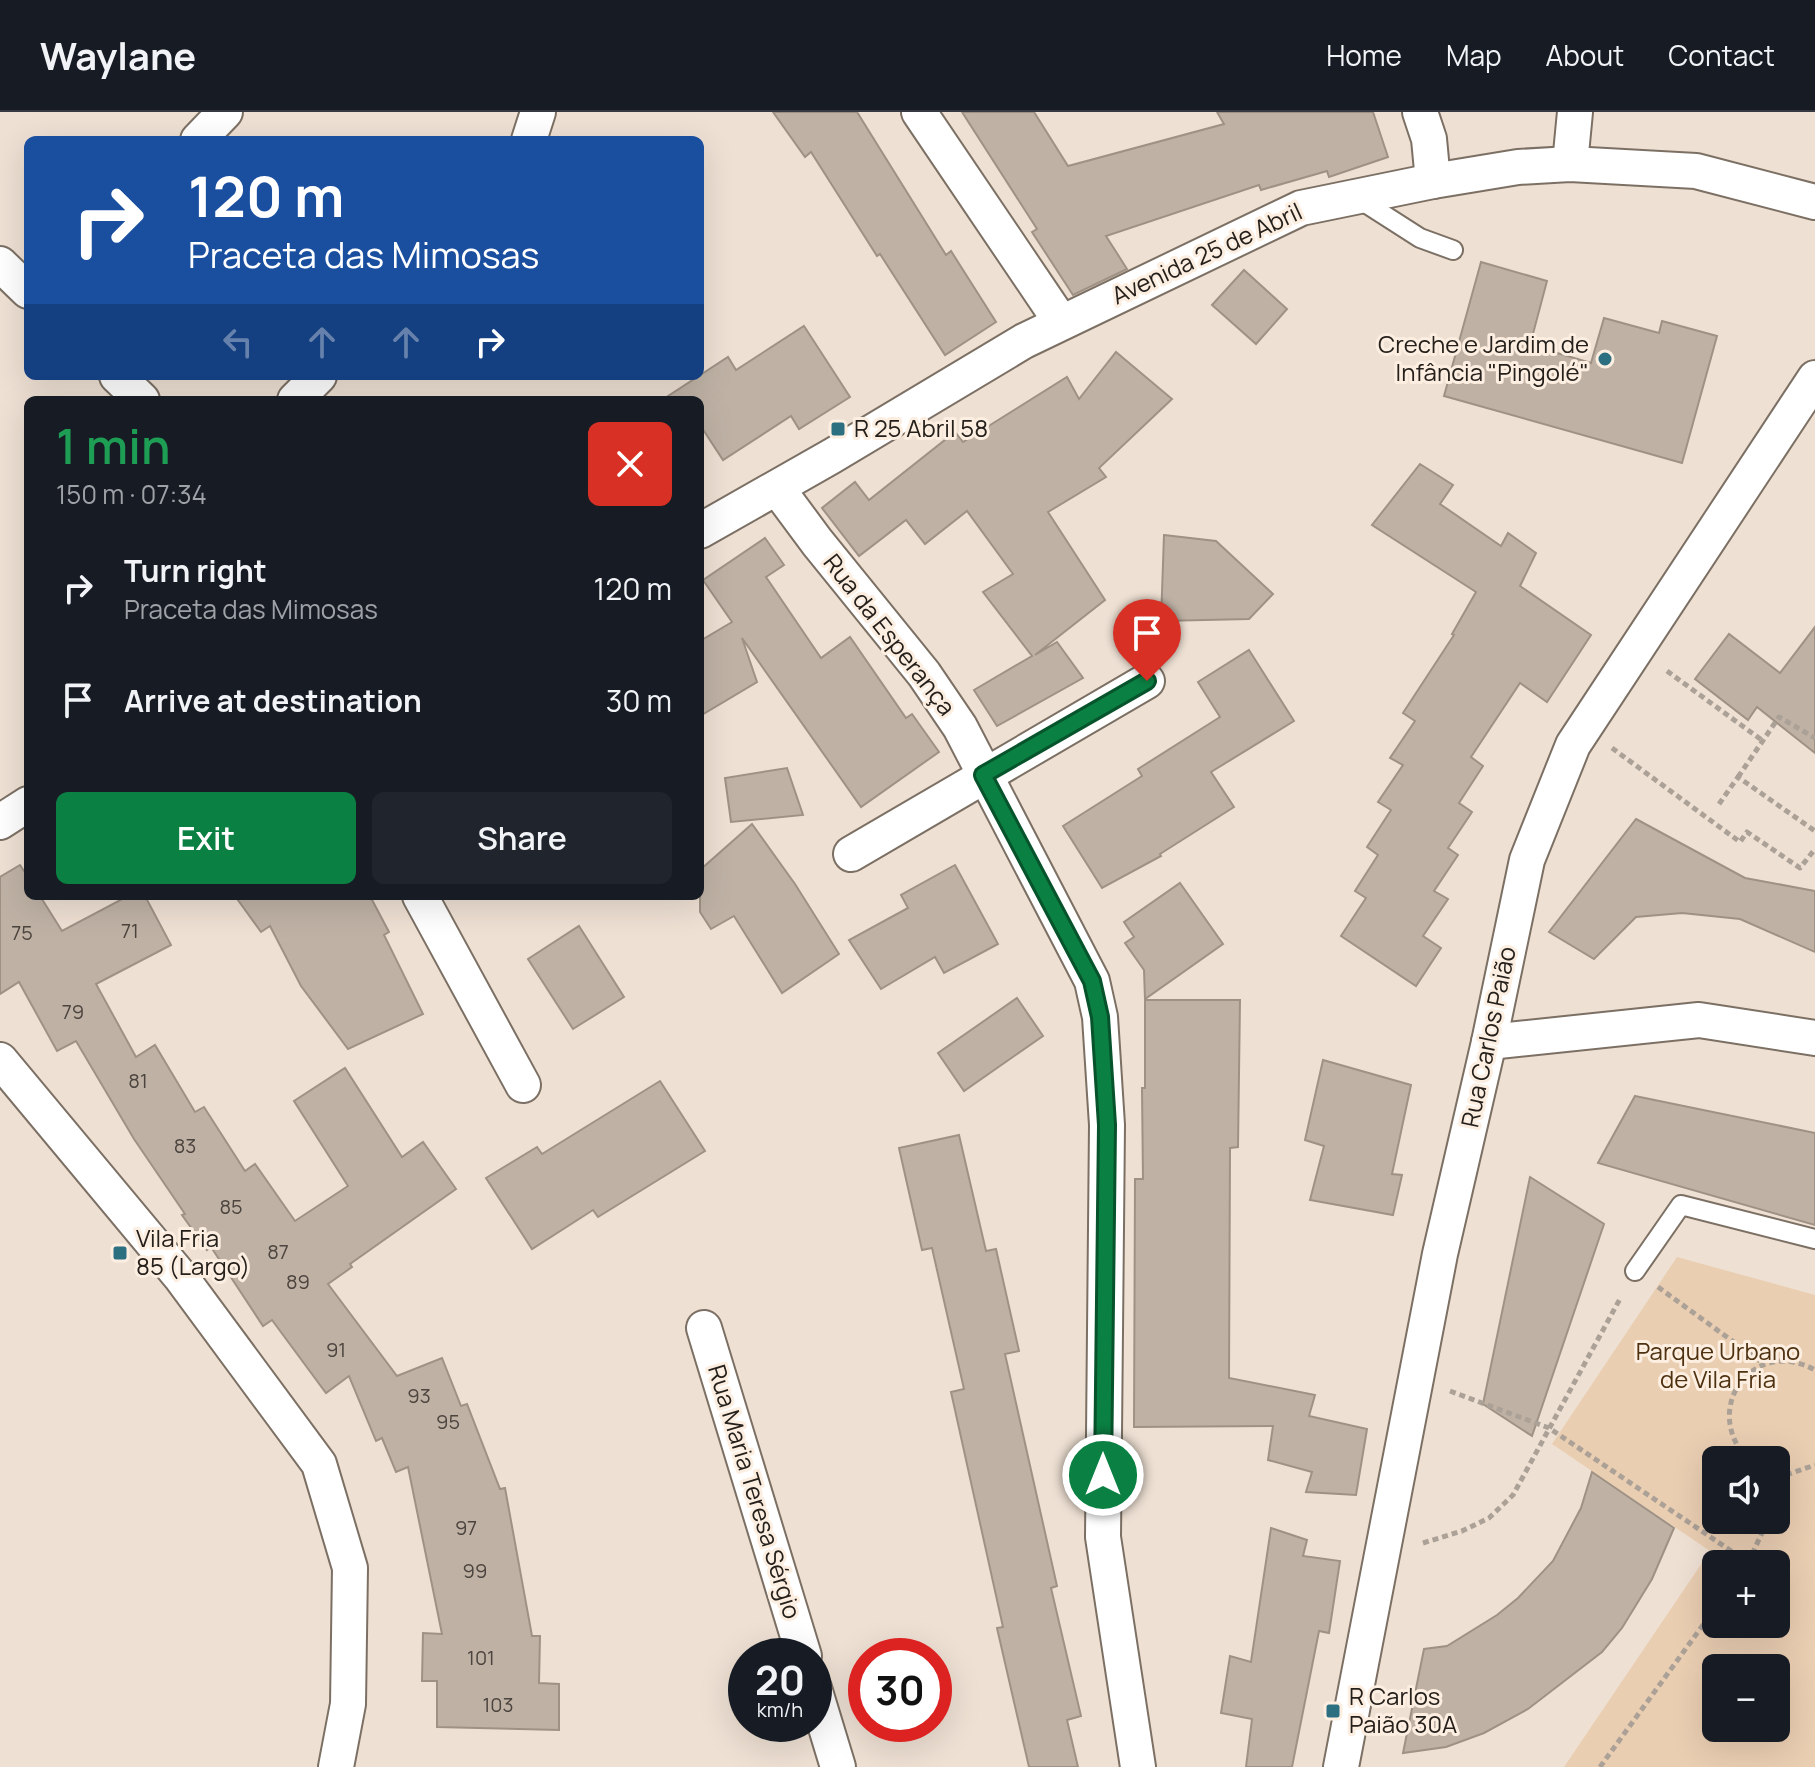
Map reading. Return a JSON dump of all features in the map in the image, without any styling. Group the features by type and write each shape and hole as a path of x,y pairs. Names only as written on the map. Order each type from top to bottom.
{"street":[{"path":"202,136 225,112"},
{"path":"530,136 538,112"},
{"path":"919,112 1061,322"},
{"path":"1420,112 1429,139 1433,181"},
{"path":"1570,164 1575,112"},
{"name":"Avenida 25 de Abril","path":"704,529 1024,341 1301,208 1518,167 1570,164 1696,171 1815,202"},
{"path":"0,264 24,287"},
{"name":"Rua Carlos Paião","path":"1341,1767 1440,1254 1527,860 1573,745 1815,378"},
{"path":"121,380 138,396"},
{"path":"299,396 315,380"},
{"name":"Rua da Esperança","path":"777,488 924,674 960,727 1092,981 1100,1017 1107,1125 1103,1537 1138,1767"},
{"path":"851,854 1147,681"},
{"path":"0,822 24,807"},
{"path":"422,900 523,1085"},
{"path":"1489,1042 1699,1020 1815,1038"},
{"path":"0,1060 180,1276 319,1464 350,1568 348,1704 336,1767"},
{"name":"Rua Maria Teresa Sérgio","path":"704,1328 799,1638"},
{"path":"312,1767 348,1704"},
{"path":"830,1742 838,1767"}],"lane":[{"path":"1356,197 1420,238 1453,250"},
{"path":"1635,1271 1681,1205 1815,1239"}],"path":[{"path":"1636,649 1763,741"},
{"path":"1719,804 1779,717 1815,738"},
{"path":"1585,727 1740,842 1747,832 1800,868 1815,849"},
{"path":"1738,777 1815,831"},
{"path":"1381,1556 1462,1531 1489,1518 1513,1495 1635,1271 1764,1364"},
{"path":"1736,1446 1729,1429 1728,1409 1734,1390 1747,1374 1764,1364 1784,1360 1815,1370"},
{"path":"1416,1378 1549,1428 1729,1550"},
{"path":"1790,1474 1815,1465"},
{"path":"1600,1767 1702,1626"}],"green space":[{"name":"Parque Urbano de Vila Fria","path":"1677,1257 1815,1295 1815,1767 1564,1767 1702,1563 1702,1638 1790,1638 1790,1550 1709,1550 1552,1444"}],"building":[{"path":"773,112 857,112 946,255 951,251 996,322 945,355 811,152 805,157"},
{"path":"962,112 1034,112 1068,166 1224,124 1217,112 1373,112 1388,157 1329,177 1327,171 1261,190 1259,185 1106,236 1127,269 1073,295 1032,232 1037,229"},
{"path":"1481,262 1547,281 1530,345 1591,363 1604,318 1659,333 1662,321 1717,336 1682,463 1444,396"},
{"path":"1244,270 1287,309 1256,344 1212,305"},
{"path":"804,326 850,397 799,429 791,416 723,460 704,431 704,396 668,396 693,380 704,380 704,373 728,357 736,370"},
{"path":"1116,352 1172,399 1099,468 1106,477 1048,512 1105,600 1035,655 1057,642 1083,678 997,726 974,690 1032,656 983,592 1013,574 967,511 925,544 906,520 859,556 822,508 855,482 869,500 955,432 963,442 1067,377 1079,399"},
{"path":"1420,464 1453,485 1440,504 1501,546 1508,533 1536,553 1520,586 1591,635 1547,702 1520,683 1471,757 1483,766 1459,803 1472,812 1448,848 1458,855 1434,891 1448,899 1423,936 1441,948 1416,986 1341,936 1366,898 1355,891 1378,855 1367,847 1391,810 1378,802 1403,765 1390,758 1415,721 1403,713 1454,635 1476,592 1372,525"},
{"path":"1164,535 1216,541 1273,594 1249,619 1161,621"},
{"path":"765,538 784,565 766,577 821,658 850,637 906,718 912,714 939,752 861,807 742,638 757,682 704,714 704,639 732,622 704,579"},
{"path":"1815,627 1815,753 1757,707 1748,720 1695,679 1729,634 1780,673"},
{"path":"1249,650 1294,721 1211,772 1234,807 1161,856 1102,888 1063,826 1142,776 1138,769 1220,717 1198,682"},
{"path":"787,768 803,815 731,822 725,778"},
{"path":"1636,819 1745,878 1815,891 1815,952 1740,919 1682,913 1636,917 1594,959 1549,932"},
{"path":"752,824 839,954 782,993 734,916 711,929 700,912 700,900 704,900 704,866"},
{"path":"20,865 24,871 24,900 43,900 62,931 120,900 147,900 171,945 96,984 136,1057 155,1045 195,1112 204,1107 245,1171 255,1164 295,1221 348,1186 294,1101 345,1068 402,1157 423,1142 456,1189 350,1264 352,1267 328,1284 397,1376 442,1358 461,1406 467,1404 500,1489 505,1488 532,1636 540,1636 539,1683 559,1684 559,1730 437,1727 437,1681 422,1681 423,1633 442,1634 408,1467 396,1472 382,1438 376,1441 349,1376 326,1393 272,1320 263,1326 211,1247 207,1250 182,1215 185,1214 134,1139 76,1041 57,1051 19,982 0,994 0,877"},
{"path":"955,865 998,944 944,973 935,957 881,989 849,940 908,908 901,895"},
{"path":"1180,883 1223,944 1145,999 1144,970 1125,943 1134,937 1124,922"},
{"path":"238,900 372,900 389,932 384,935 423,1014 348,1049 301,986 270,926 261,932"},
{"path":"579,926 624,997 573,1029 528,959"},
{"path":"1017,998 1043,1036 964,1091 938,1053"},
{"path":"1145,1000 1240,1000 1238,1147 1230,1148 1229,1378 1315,1395 1309,1416 1367,1429 1356,1495 1306,1492 1312,1472 1268,1460 1273,1426 1134,1427 1135,1179 1143,1179"},
{"path":"1323,1060 1411,1085 1392,1174 1402,1175 1393,1215 1310,1200 1324,1146 1305,1140"},
{"path":"660,1081 705,1151 598,1217 593,1210 532,1249 486,1178 537,1147 542,1154"},
{"path":"1635,1096 1815,1133 1815,1225 1598,1163"},
{"path":"959,1135 986,1251 996,1249 1019,1351 1005,1354 1057,1586 1051,1588 1081,1716 1067,1720 1078,1767 1029,1767 997,1628 1003,1627 951,1392 964,1389 932,1248 922,1250 899,1148"},
{"path":"1530,1177 1604,1224 1532,1436 1483,1404"},
{"path":"1592,1472 1674,1528 1652,1579 1622,1628 1602,1652 1528,1709 1484,1733 1446,1747 1403,1753 1424,1649 1447,1646 1518,1598 1553,1561 1581,1508"},
{"path":"1271,1528 1307,1540 1303,1556 1340,1561 1329,1633 1319,1631 1292,1767 1246,1767 1252,1719 1221,1713 1230,1656 1251,1662"}],"place":[{"name":"Creche e Jardim de Infância \"Pingolé\"","path":"1605,359"},
{"name":"R 25 Abril 58","path":"838,429"},
{"name":"Vila Fria 85 (Largo)","path":"120,1253"},
{"name":"R Carlos Paião 30A","path":"1333,1711"}],"route":[{"path":"1103,1475 1107,1125 1100,1017 1092,981 983,775 1147,681"}]}
